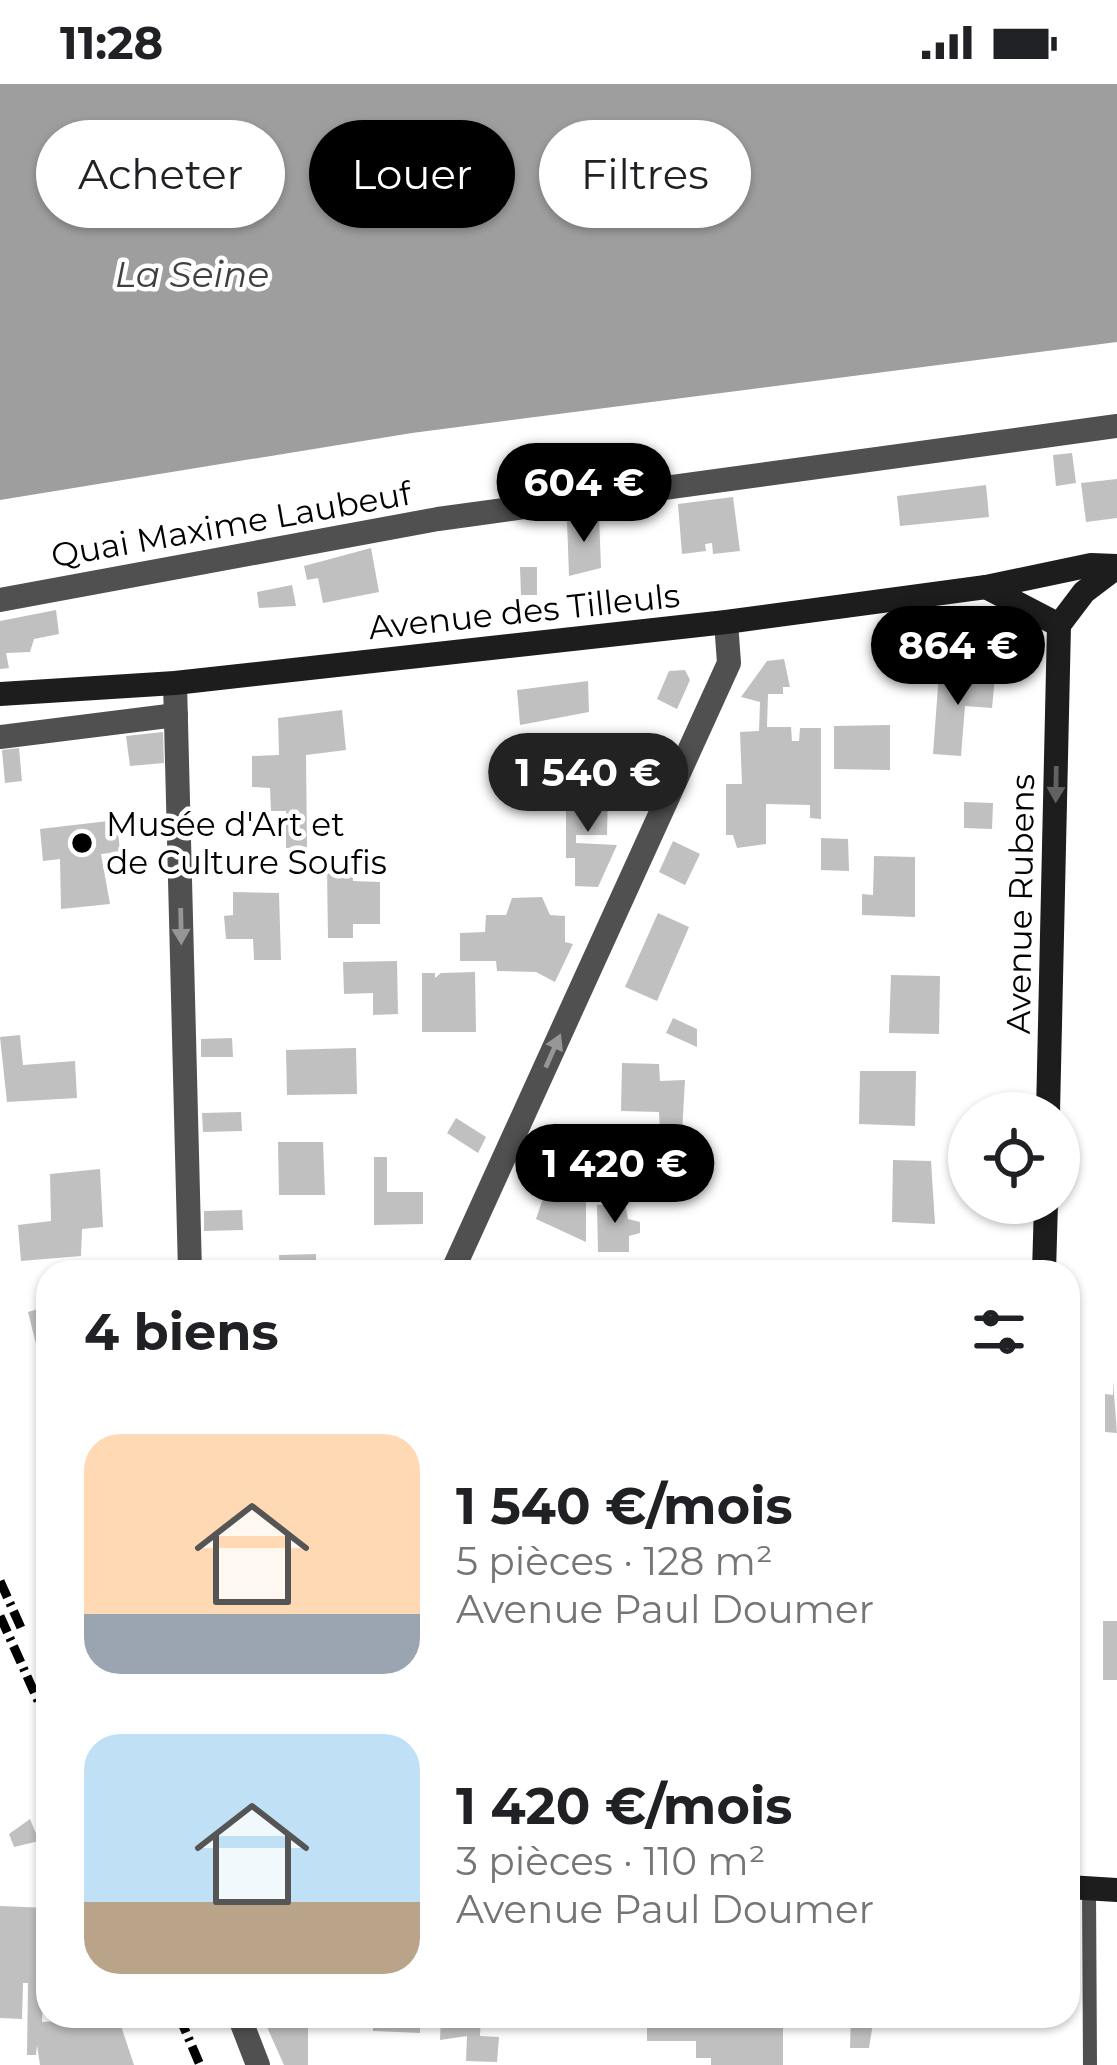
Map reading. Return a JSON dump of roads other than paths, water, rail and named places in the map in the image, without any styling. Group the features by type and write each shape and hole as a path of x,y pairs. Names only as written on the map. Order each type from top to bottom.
{"main road":[{"name":"Avenue des Tilleuls","path":"0,694 175,682 726,622 986,586 1091,565 1117,567"},
{"name":"Avenue des Tilleuls","path":"1059,625 1084,592 1117,567"},
{"path":"986,586 1059,625"},
{"name":"Avenue Rubens","path":"1048,1092 1059,625"},
{"path":"1044,1260 1045,1224"},
{"path":"1080,1887 1117,1890"}],"street":[{"name":"Quai Maxime Laubeuf","path":"0,600 438,519 1117,426"},
{"path":"457,1260 730,663 726,622"},
{"path":"175,682 190,1260"},
{"path":"69,690 69,729"},
{"path":"0,737 176,715"},
{"path":"244,2028 259,2065"}],"lane":[{"path":"1080,1903 1090,2065"}],"water":[{"name":"La Seine","path":"0,84 1117,84 1117,342 412,433 0,500"}],"railway":[{"path":"0,1581 22,1630"},
{"path":"0,1616 36,1696"},
{"path":"184,2028 200,2065"}],"place":[{"name":"Musée d'Art et de Culture Soufis","path":"82,843"}]}
